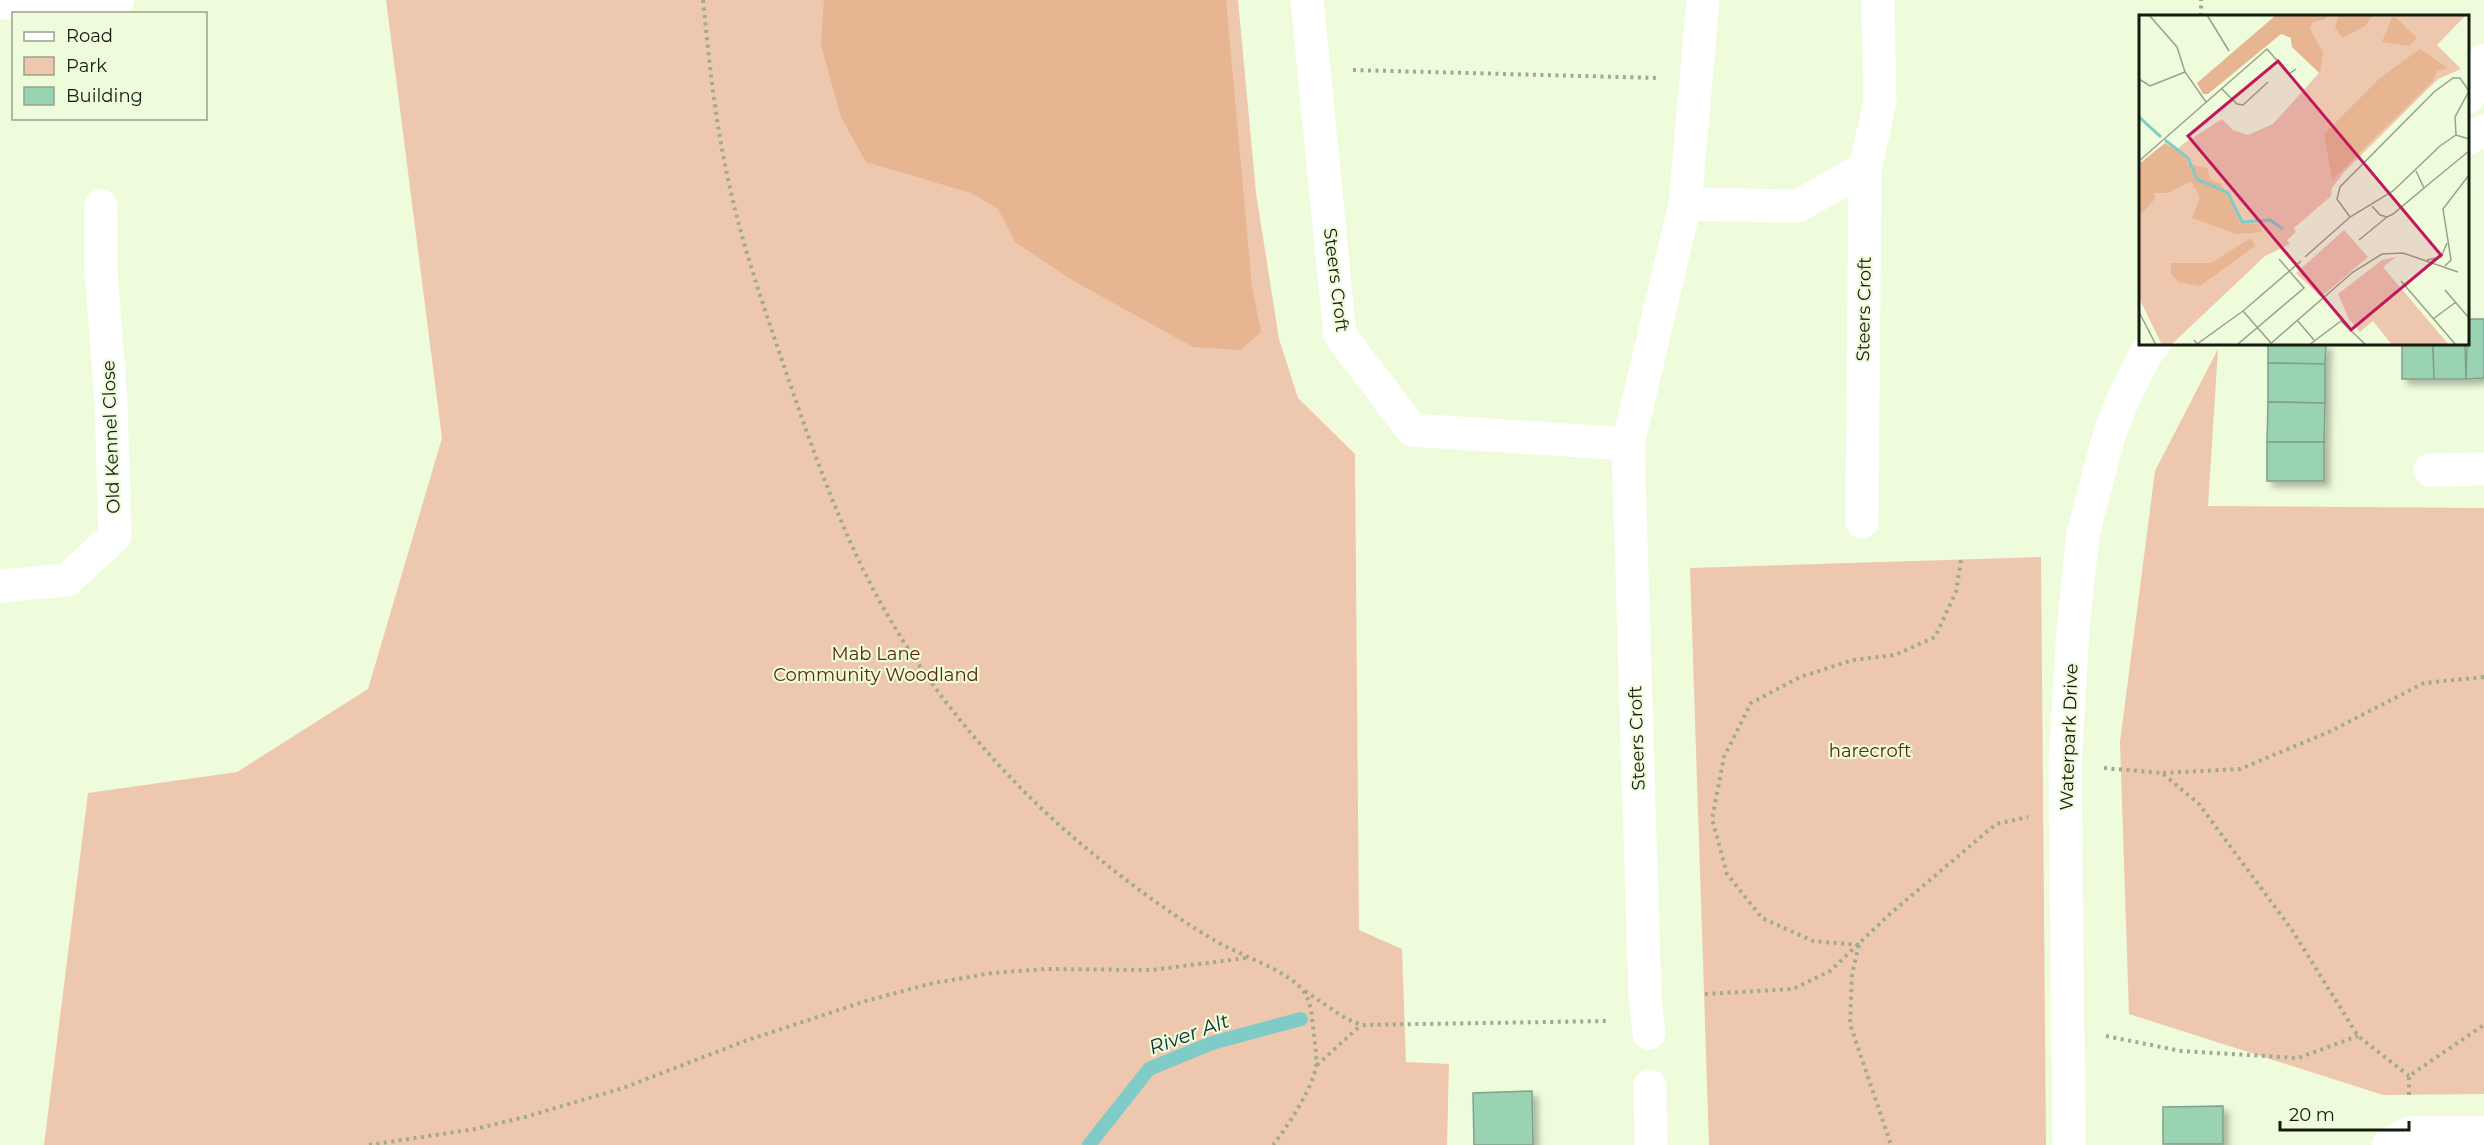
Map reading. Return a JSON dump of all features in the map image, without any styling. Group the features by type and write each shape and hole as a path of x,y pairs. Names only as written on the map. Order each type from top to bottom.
{"street":[{"path":"0,3 118,0"},
{"name":"Steers Croft","path":"1307,0 1340,335 1412,430 1628,444"},
{"name":"Steers Croft","path":"1649,1026 1645,998 1628,444 1685,204 1703,0"},
{"name":"Steers Croft","path":"1862,522 1866,168 1880,102 1878,0"},
{"path":"2469,95 2484,60"},
{"path":"2469,138 2484,131"},
{"path":"1685,204 1798,206 1866,168"},
{"name":"Old Kennel Close","path":"0,586 67,580 115,536 111,402 101,270 101,206"},
{"name":"Waterpark Drive","path":"2069,1145 2065,765 2073,630 2083,534 2110,432 2130,385 2145,355 2153,345"},
{"path":"2430,470 2484,469"},
{"path":"1650,1086 1651,1145"},
{"path":"2399,1139 2484,1132"}],"path":[{"path":"704,0 715,103 728,180 764,308 808,437 869,582 892,623 972,735 1073,837 1178,916 1247,958 1287,976 1303,990 1345,1018 1361,1025 1649,1026"},
{"path":"1314,69 1696,79"},
{"path":"1859,945 1813,941 1762,918 1727,874 1712,819 1724,757 1751,703 1800,677 1853,660 1895,655 1935,637 1956,592 1961,560"},
{"path":"2065,765 2162,773 2240,770 2331,731 2424,682 2484,677"},
{"path":"2162,773 2199,804 2292,930 2358,1036 2409,1076"},
{"path":"1705,994 1793,989 1830,971 1892,913 1996,824 2034,816"},
{"path":"1859,945 1852,974 1850,1024 1891,1145"},
{"path":"369,1145 475,1129 525,1117 623,1088 745,1041 866,1001 929,984 992,973 1046,969 1152,970 1247,958"},
{"path":"1273,1145 1295,1114 1316,1066 1311,1006 1303,990"},
{"path":"1316,1066 1361,1025"},
{"path":"2399,1139 2409,1076 2484,1025"},
{"path":"2069,1028 2181,1051 2298,1058 2358,1036"}],"green space":[{"name":"Mab Lane Community Woodland","path":"386,0 1238,0 1256,193 1279,339 1298,398 1355,454 1359,930 1402,949 1406,1062 1449,1064 1447,1145 44,1145 88,793 237,772 368,689 442,438"},
{"path":"2218,349 2208,506 2484,508 2484,1094 2383,1095 2129,1014 2120,742 2155,471"},
{"name":"harecroft","path":"2041,557 2046,1145 1709,1145 1690,568"}],"shaded area":[{"path":"824,0 1226,0 1252,287 1261,332 1240,350 1193,347 1072,280 1015,242 998,209 971,193 866,162 841,117 821,45"}],"building":[{"path":"2469,319 2484,319 2484,378 2466,379"},
{"path":"2268,345 2326,345 2325,364 2268,363"},
{"path":"2402,345 2433,345 2434,379 2402,379"},
{"path":"2433,345 2465,345 2466,379 2434,379"},
{"path":"2268,363 2325,364 2325,403 2268,402"},
{"path":"2268,402 2325,403 2324,442 2267,442"},
{"path":"2267,442 2324,442 2324,481 2267,481"},
{"path":"1532,1091 1533,1145 1474,1145 1473,1093"},
{"path":"2223,1106 2223,1144 2163,1144 2163,1107"}],"waterway":[{"name":"River Alt","path":"1089,1145 1149,1069 1212,1043 1301,1019"}]}
